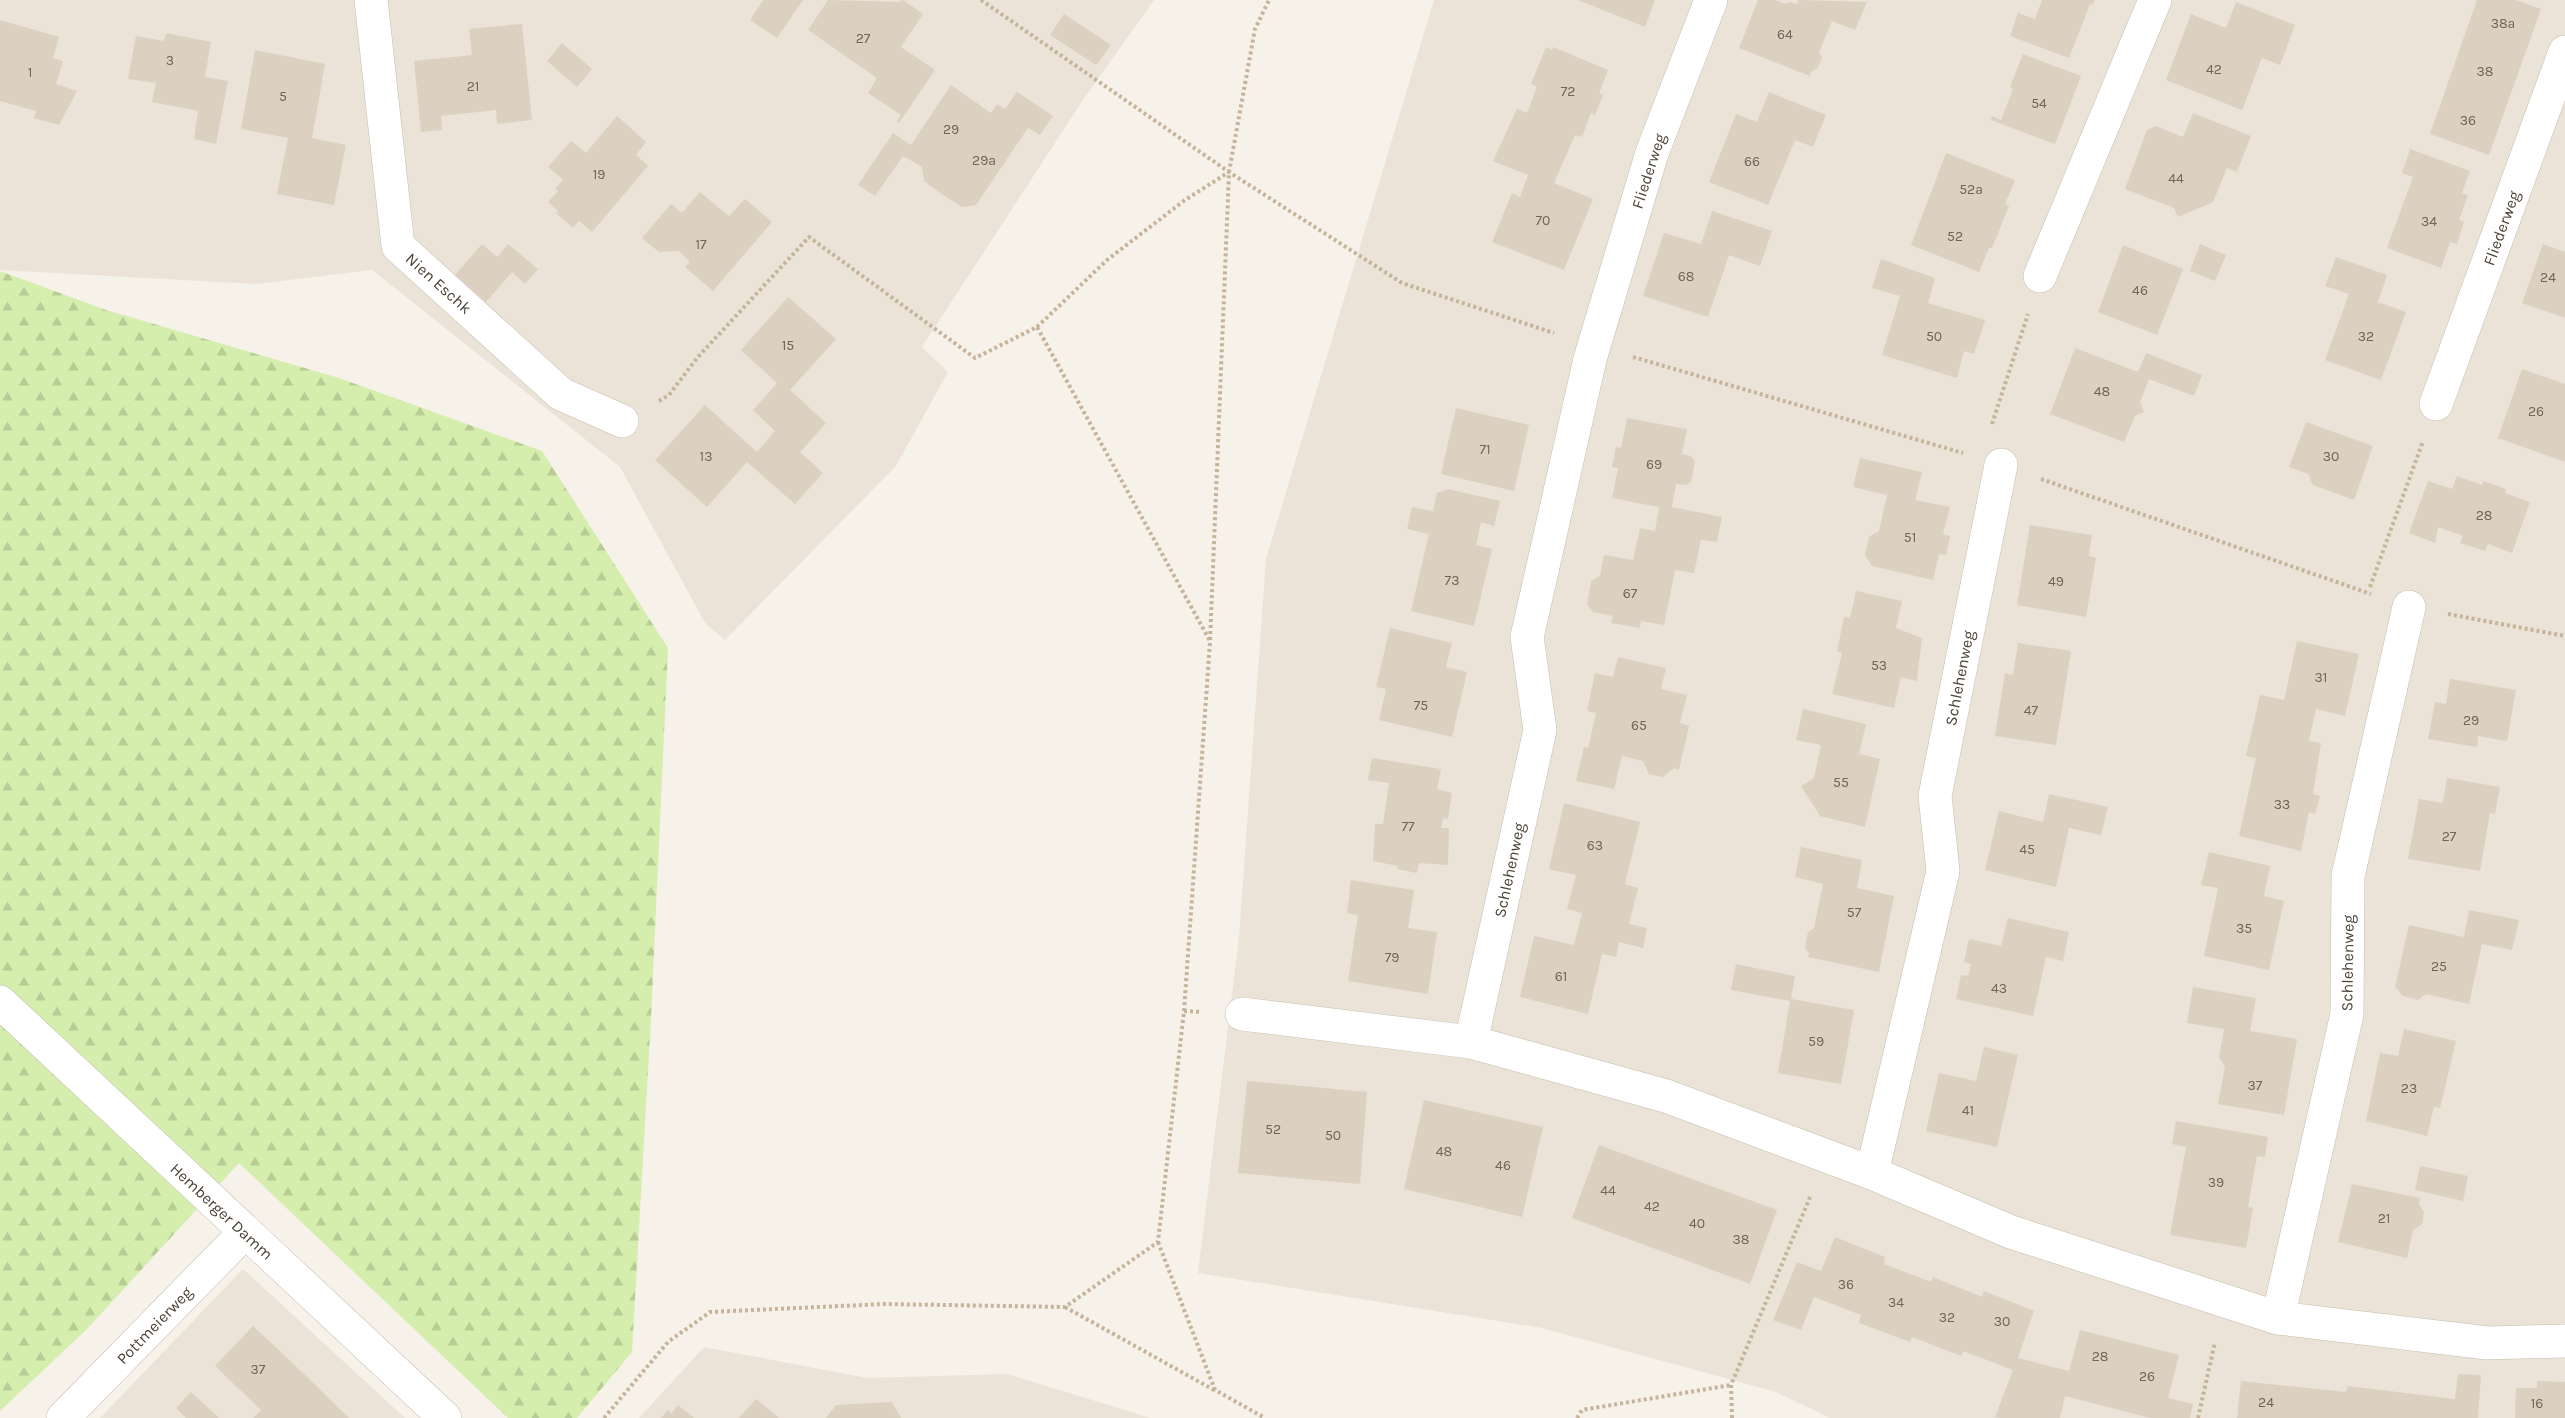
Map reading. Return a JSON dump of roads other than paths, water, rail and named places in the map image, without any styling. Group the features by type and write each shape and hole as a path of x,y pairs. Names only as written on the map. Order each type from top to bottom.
{"street":[{"name":"Nien Eschk","path":"370,0 398,246 561,394 622,421"},
{"name":"Fliederweg","path":"1593,346 1652,153 1711,0"},
{"path":"2040,276 2155,0"},
{"name":"Fliederweg","path":"2436,404 2565,52"},
{"name":"Schlehenweg","path":"1471,1042 1540,730 1527,637 1593,346"},
{"name":"Schlehenweg","path":"1872,1173 1943,871 1935,796 1991,462"},
{"name":"Schlehenweg","path":"2278,1318 2347,1014 2348,876 2409,607"},
{"name":"Hemberger Damm","path":"0,1002 445,1418"},
{"path":"1242,1014 1471,1042 1666,1096 1872,1173 2011,1232 2278,1318 2487,1343 2565,1341"},
{"name":"Pottmeierweg","path":"63,1418 245,1232"}]}
